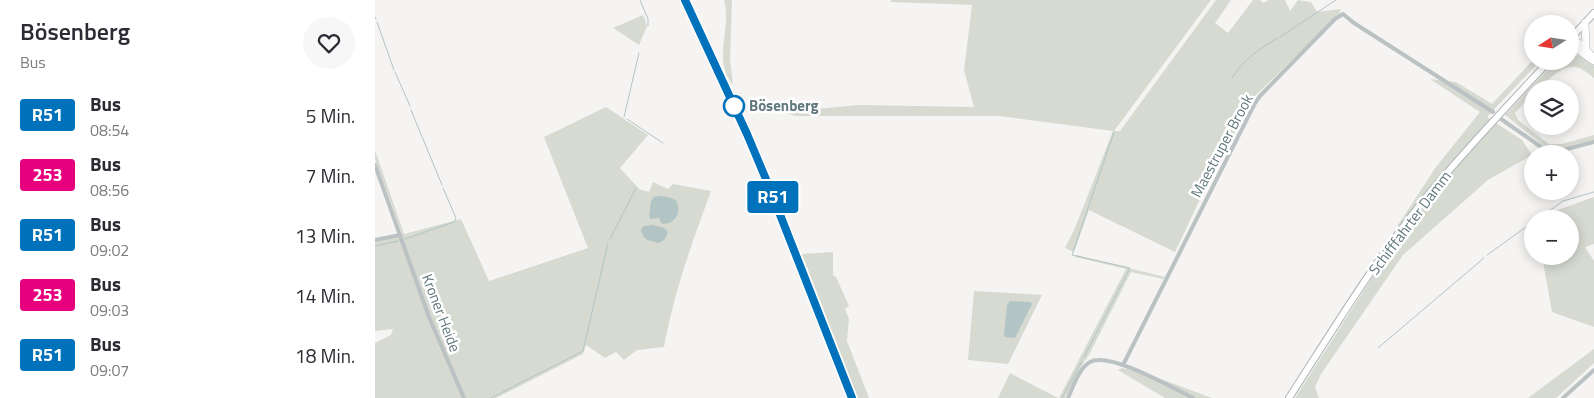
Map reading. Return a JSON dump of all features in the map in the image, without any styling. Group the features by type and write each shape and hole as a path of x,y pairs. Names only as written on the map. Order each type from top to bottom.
{"highway":[{"path":"1583,51 1585,23"},
{"path":"1579,49 1594,59"},
{"path":"1579,52 1583,51"}],"main road":[{"path":"685,0 765,176 852,398"},
{"path":"1579,29 1594,13"},
{"name":"Schifffahrter Damm","path":"1289,398 1372,270 1419,206 1464,153 1541,70"}],"street":[{"name":"Maestruper Brook","path":"1123,365 1255,104 1260,96 1335,19 1343,14 1354,23 1493,112"},
{"path":"1501,119 1544,149 1559,151 1594,142"},
{"name":"Kroner Heide","path":"375,165 429,317 464,398"},
{"path":"375,240 400,235"},
{"path":"1068,398 1084,367 1094,360 1110,361 1123,365 1193,398"},
{"path":"1563,398 1594,370"},
{"path":"1590,374 1594,380"}],"shaded area":[{"path":"724,0 732,0 730,59 733,85 724,65 726,11"},
{"path":"891,0 1211,0 1114,131 1120,131 1216,0 1231,0 1215,23 1228,33 1253,0 1260,0 1263,3 1269,0 1285,0 1290,11 1298,0 1311,2 1317,12 1341,9 1339,14 1254,97 1212,174 1175,252 1089,210 1074,252 1065,248 1075,228 1113,131 999,116 796,116 782,112 860,105 974,107 964,70 972,5 891,2"},
{"path":"643,15 647,26 639,45 613,28"},
{"path":"1579,56 1594,66 1594,78 1579,68"},
{"path":"1524,70 1531,70 1487,117 1522,140 1525,145 1524,160 1488,180 1403,255 1321,374 1315,387 1319,398 1295,398 1377,270 1400,240 1394,231 1436,167 1480,112 1430,79 1456,82 1492,104"},
{"path":"1547,70 1561,70 1548,80 1538,80"},
{"path":"1524,95 1524,103 1515,113 1518,120 1524,125 1524,130 1505,115"},
{"path":"606,107 648,135 620,168 639,189 649,192 653,182 668,189 673,184 711,191 678,287 664,347 637,350 624,360 616,352 605,358 586,345 583,354 496,398 375,398 375,343 391,335 393,329 375,331 375,241 402,234 375,159 375,150 404,234 461,219 489,281 588,248 544,137"},
{"path":"1530,135 1537,135 1549,144 1562,144 1594,135 1594,140 1575,145 1543,145"},
{"path":"660,196 676,200 678,204 677,216 671,222 662,224 659,218 651,219 649,217 651,201 654,197"},
{"path":"1594,197 1594,244 1585,247 1594,261 1594,327 1552,312 1544,265 1579,265 1579,210 1557,210"},
{"path":"653,225 664,228 668,232 665,239 659,243 647,239 642,233 641,229 644,226"},
{"path":"833,252 833,275 836,277 849,306 845,309 849,319 847,341 869,398 858,398 802,254"},
{"path":"1076,255 1165,277 1163,279 1131,272 1065,398 1059,398 1126,269 1075,257"},
{"path":"974,291 1042,295 1008,364 968,360"},
{"path":"1010,301 1030,302 1032,304 1015,338 1005,337 1004,335 1007,305"},
{"path":"1594,349 1594,363 1556,398 1528,398"},
{"path":"1122,368 1145,373 1212,398 1165,398 1118,370"},
{"path":"1010,373 1058,398 998,398"}],"waterway":[{"path":"640,0 648,19 648,26"},
{"path":"1280,37 1336,0"},
{"path":"377,22 394,70"},
{"path":"1232,78 1252,55 1278,38"},
{"path":"624,117 639,53"},
{"path":"395,72 410,106"},
{"path":"411,110 442,185"},
{"path":"627,119 663,143"},
{"path":"1084,357 1130,268 1072,255 1114,132"},
{"path":"405,239 454,222 456,218 443,188"},
{"path":"610,239 636,188"},
{"path":"1550,210 1563,201 1594,192"},
{"path":"1487,255 1524,228"},
{"path":"375,246 398,241"},
{"path":"491,398 583,351 608,243"},
{"path":"1378,348 1484,258"},
{"path":"1062,398 1082,361"}],"bus line":[{"name":"R51","path":"685,0 713,58 768,184 852,398"}],"place":[{"name":"Bösenberg","path":"734,106"}]}
